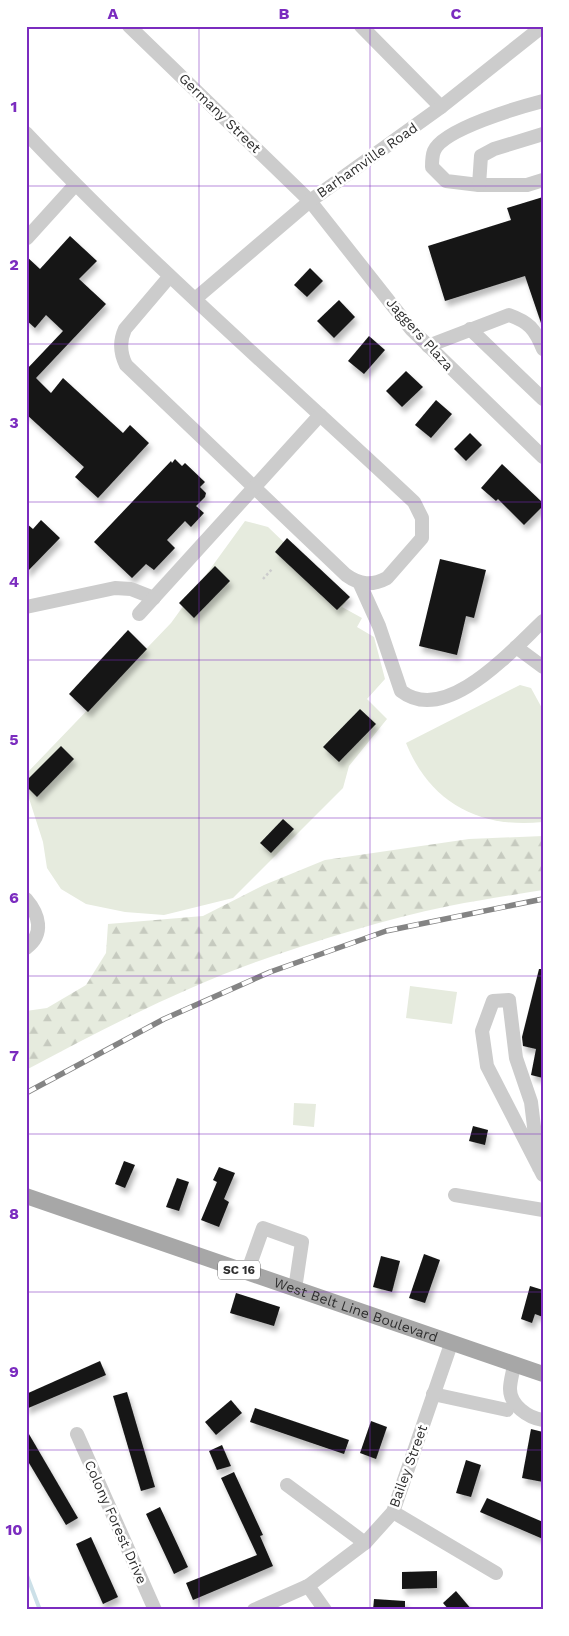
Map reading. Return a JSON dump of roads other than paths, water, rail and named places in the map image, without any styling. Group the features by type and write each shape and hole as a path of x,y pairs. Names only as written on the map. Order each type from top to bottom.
{"main road":[{"name":"West Belt Line Boulevard","path":"26,1196 451,1344 543,1374"}],"street":[{"name":"Germany Street","path":"129,26 310,201"},
{"path":"361,26 441,107"},
{"name":"Barhamville Road","path":"195,299 310,201 441,107 542,26"},
{"path":"543,101 498,113 442,140 434,152 432,167 446,181 479,185 527,185 543,180"},
{"path":"26,133 75,184 170,276 414,502 422,518 422,538 387,578 380,582 360,584"},
{"path":"479,185 481,156 494,149 543,134"},
{"path":"26,238 75,184"},
{"name":"Jaggers Plaza","path":"310,201 428,346 543,457"},
{"path":"170,276 125,330 121,339 122,357 135,374 253,487 346,575 360,584 379,626 401,691 415,699 434,700 462,690 474,684 543,621"},
{"path":"428,346 509,315 525,320 538,338 543,349"},
{"path":"470,329 543,399"},
{"path":"139,614 320,415"},
{"path":"26,607 115,588 131,589 154,598"},
{"path":"516,647 543,668"},
{"path":"26,899 37,914 39,922 37,935 26,948"},
{"path":"509,1000 516,1058 531,1102 541,1172 487,1066 482,1030 493,1001 509,1000"},
{"path":"456,1195 543,1210"},
{"path":"247,1273 263,1228 302,1242 295,1289"},
{"name":"Bailey Street","path":"254,1610 308,1586 365,1543 392,1512 451,1344"},
{"path":"514,1365 510,1390 516,1406 533,1418 543,1420"},
{"path":"433,1394 507,1410"},
{"name":"Colony Forest Drive","path":"77,1434 155,1610"},
{"path":"287,1485 365,1543"},
{"path":"392,1512 496,1573"},
{"path":"308,1586 325,1610"}],"waterway":[{"path":"26,1573 40,1610"}],"railway":[{"path":"26,1093 164,1019 270,972 386,931 543,899"}]}
